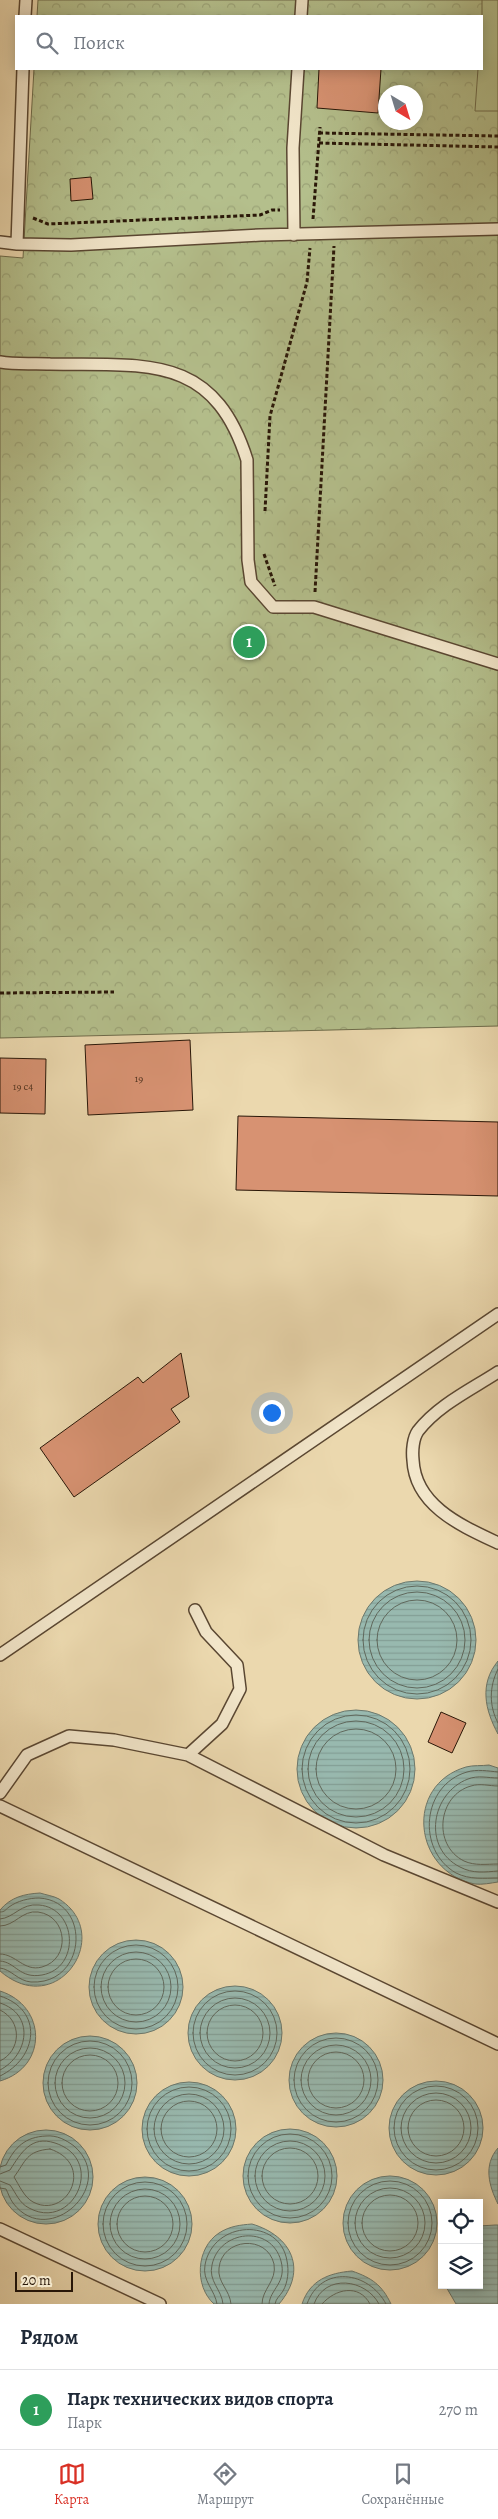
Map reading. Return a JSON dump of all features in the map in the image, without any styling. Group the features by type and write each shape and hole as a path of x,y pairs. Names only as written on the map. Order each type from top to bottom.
{"lane":[{"path":"25,15 26,0"},
{"path":"301,15 302,0"},
{"path":"17,244 23,70"},
{"path":"294,235 293,148 298,70"},
{"path":"0,242 71,245 312,234 498,229"},
{"path":"0,362 141,366 166,369 194,382 218,400 232,422 247,460 248,560 251,582 273,607 314,608 498,664"},
{"path":"0,1655 498,1314"},
{"path":"498,1372 435,1413 417,1432 412,1451 413,1472 422,1492 428,1499 449,1517 498,1543"},
{"path":"188,1755 222,1724 240,1689 237,1665 206,1632 195,1610"},
{"path":"0,1793 27,1755 69,1736 114,1740 188,1755 384,1855 498,1902"},
{"path":"0,1806 498,2044"},
{"path":"0,2229 160,2304"}],"path":[{"path":"264,514 270,416 307,282 320,127"},
{"path":"319,133 498,136"},
{"path":"319,143 498,147"},
{"path":"18,210 48,224 260,215 272,210 313,212"},
{"path":"314,608 335,234"},
{"path":"263,552 275,582 273,607"},
{"path":"0,993 114,992"}],"green space":[{"path":"38,0 498,0 498,1026 0,1038 0,256 23,258 34,70 483,70 483,15 37,15"},
{"path":"482,0 498,0 498,111 475,111 478,70 483,70"}],"water":[{"path":"417,1581 440,1585 459,1598 472,1617 476,1640 472,1663 459,1682 440,1695 417,1699 394,1695 375,1682 362,1663 358,1640 362,1617 375,1598 394,1585"},
{"path":"498,1661 498,1734 487,1706 486,1688 492,1670"},
{"path":"356,1710 379,1714 398,1727 411,1746 415,1769 411,1792 398,1811 379,1824 356,1828 333,1824 314,1811 301,1792 297,1769 301,1746 314,1727 333,1714"},
{"path":"489,1765 498,1768 498,1882 475,1884 454,1876 439,1863 429,1846 424,1828 425,1809 433,1791 446,1777 466,1767"},
{"path":"40,1893 59,1899 75,1914 82,1932 80,1950 72,1967 59,1979 42,1986 21,1984 0,1971 0,1910 18,1897"},
{"path":"136,1940 154,1944 169,1954 179,1969 183,1987 179,2005 169,2020 154,2030 136,2034 118,2030 103,2020 93,2005 89,1987 93,1969 103,1954 118,1944"},
{"path":"235,1986 253,1990 268,2000 278,2015 282,2033 278,2051 268,2066 253,2076 235,2080 217,2076 202,2066 192,2051 188,2033 192,2015 202,2000 217,1990"},
{"path":"0,1991 15,1999 27,2009 33,2022 36,2036 33,2050 27,2063 16,2074 0,2081"},
{"path":"336,2033 354,2037 369,2047 379,2062 383,2080 379,2098 369,2113 354,2123 336,2127 318,2123 303,2113 293,2098 289,2080 293,2062 303,2047 318,2037"},
{"path":"90,2036 108,2040 123,2050 133,2065 137,2083 133,2101 123,2116 108,2126 90,2130 72,2126 57,2116 47,2101 43,2083 47,2065 57,2050 72,2040"},
{"path":"436,2081 454,2085 469,2095 479,2110 483,2128 479,2146 469,2161 454,2171 436,2175 418,2171 403,2161 393,2146 389,2128 393,2110 403,2095 418,2085"},
{"path":"189,2082 207,2086 222,2096 232,2111 236,2129 232,2147 222,2162 207,2172 189,2176 171,2172 156,2162 146,2147 142,2129 146,2111 156,2096 171,2086"},
{"path":"290,2129 308,2133 323,2143 333,2158 337,2176 333,2194 323,2209 308,2219 290,2223 272,2219 257,2209 247,2194 243,2176 247,2158 257,2143 272,2133"},
{"path":"46,2130 64,2134 79,2144 89,2159 93,2177 89,2195 79,2210 64,2220 46,2224 28,2220 13,2210 3,2195 -1,2177 3,2159 13,2144 28,2134"},
{"path":"498,2148 498,2204 490,2183 489,2168 490,2161"},
{"path":"390,2176 408,2180 423,2190 433,2205 437,2223 433,2241 423,2256 408,2266 390,2270 372,2266 357,2256 347,2241 343,2223 347,2205 357,2190 372,2180"},
{"path":"145,2177 163,2181 178,2191 188,2206 192,2224 188,2242 178,2257 163,2267 145,2271 127,2267 112,2257 102,2242 98,2224 102,2206 112,2191 127,2181"},
{"path":"252,2224 266,2229 286,2246 294,2267 293,2279 288,2291 279,2304 214,2304 203,2287 201,2278 200,2267 206,2248 219,2233 235,2226"},
{"path":"498,2225 498,2304 456,2304 447,2289 483,2289 483,2226"},
{"path":"352,2271 376,2283 391,2304 302,2304 310,2289 321,2279"}],"building":[{"path":"319,70 381,70 380,85 378,85 378,113 317,108"},
{"path":"91,177 93,199 71,201 70,179"},
{"path":"190,1040 193,1110 88,1115 85,1045"},
{"path":"0,1058 46,1059 45,1114 0,1113"},
{"path":"238,1116 498,1122 498,1196 236,1190"},
{"path":"181,1353 189,1397 171,1409 180,1422 74,1497 40,1448 138,1377 143,1383"},
{"path":"441,1712 466,1723 452,1753 428,1742"}],"place":[{"name":"Парк технических видов спорта","path":"249,642"}]}
